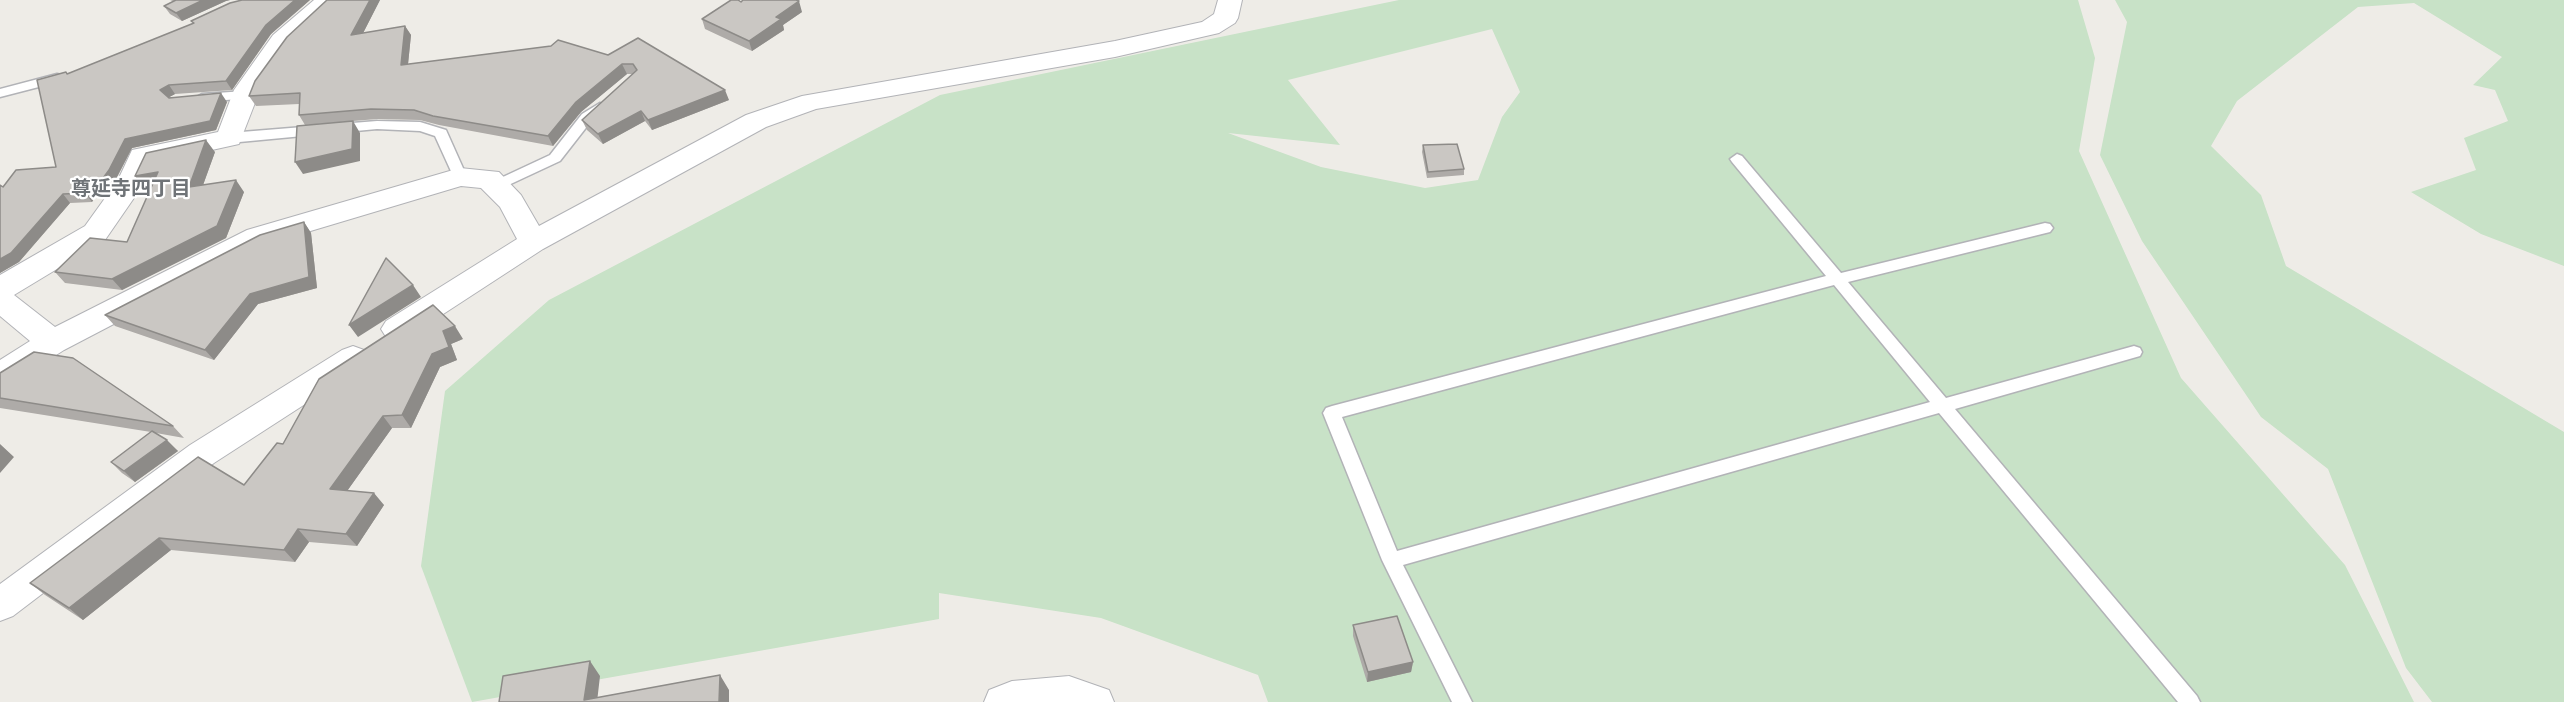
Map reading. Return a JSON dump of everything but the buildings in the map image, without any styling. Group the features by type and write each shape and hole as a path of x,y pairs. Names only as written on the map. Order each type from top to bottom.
{"street":[{"path":"0,289 95,233 131,182 142,156 229,138 245,95 282,40 329,0"},
{"path":"0,605 202,454 533,242 756,122 811,102 1115,49 1210,28 1226,18 1230,0"},
{"path":"0,375 53,342 257,237 460,177 489,179 511,202 533,242"},
{"path":"0,300 53,342"},
{"path":"1003,702 1012,698 1069,693 1095,702"}],"lane":[{"path":"0,93 70,75"},
{"path":"495,186 555,158 587,117 614,94"},
{"path":"186,99 245,95"},
{"path":"229,138 377,125 420,127 441,133 460,177"},
{"path":"1737,159 1946,406 2190,702"},
{"path":"1462,702 1391,560 1332,413 1838,279 2045,228"},
{"path":"1391,560 2134,352"}],"green space":[{"path":"1399,0 2078,0 2095,58 2079,151 2181,378 2345,565 2414,702 1268,702 1258,675 1101,618 939,593 939,619 472,702 421,566 445,391 549,300 940,95","holes":["1492,29 1520,92 1502,117 1478,180 1425,188 1321,167 1228,133 1340,145 1288,80"]},
{"path":"2115,0 2564,0 2564,266 2481,234 2411,192 2476,170 2464,138 2508,121 2495,90 2473,85 2502,57 2414,3 2358,7 2237,101 2211,146 2261,195 2286,266 2564,432 2564,702 2432,702 2406,668 2328,469 2261,417 2142,241 2100,155 2127,22"}],"district":[{"name":"尊延寺四丁目","path":"131,189"}]}
